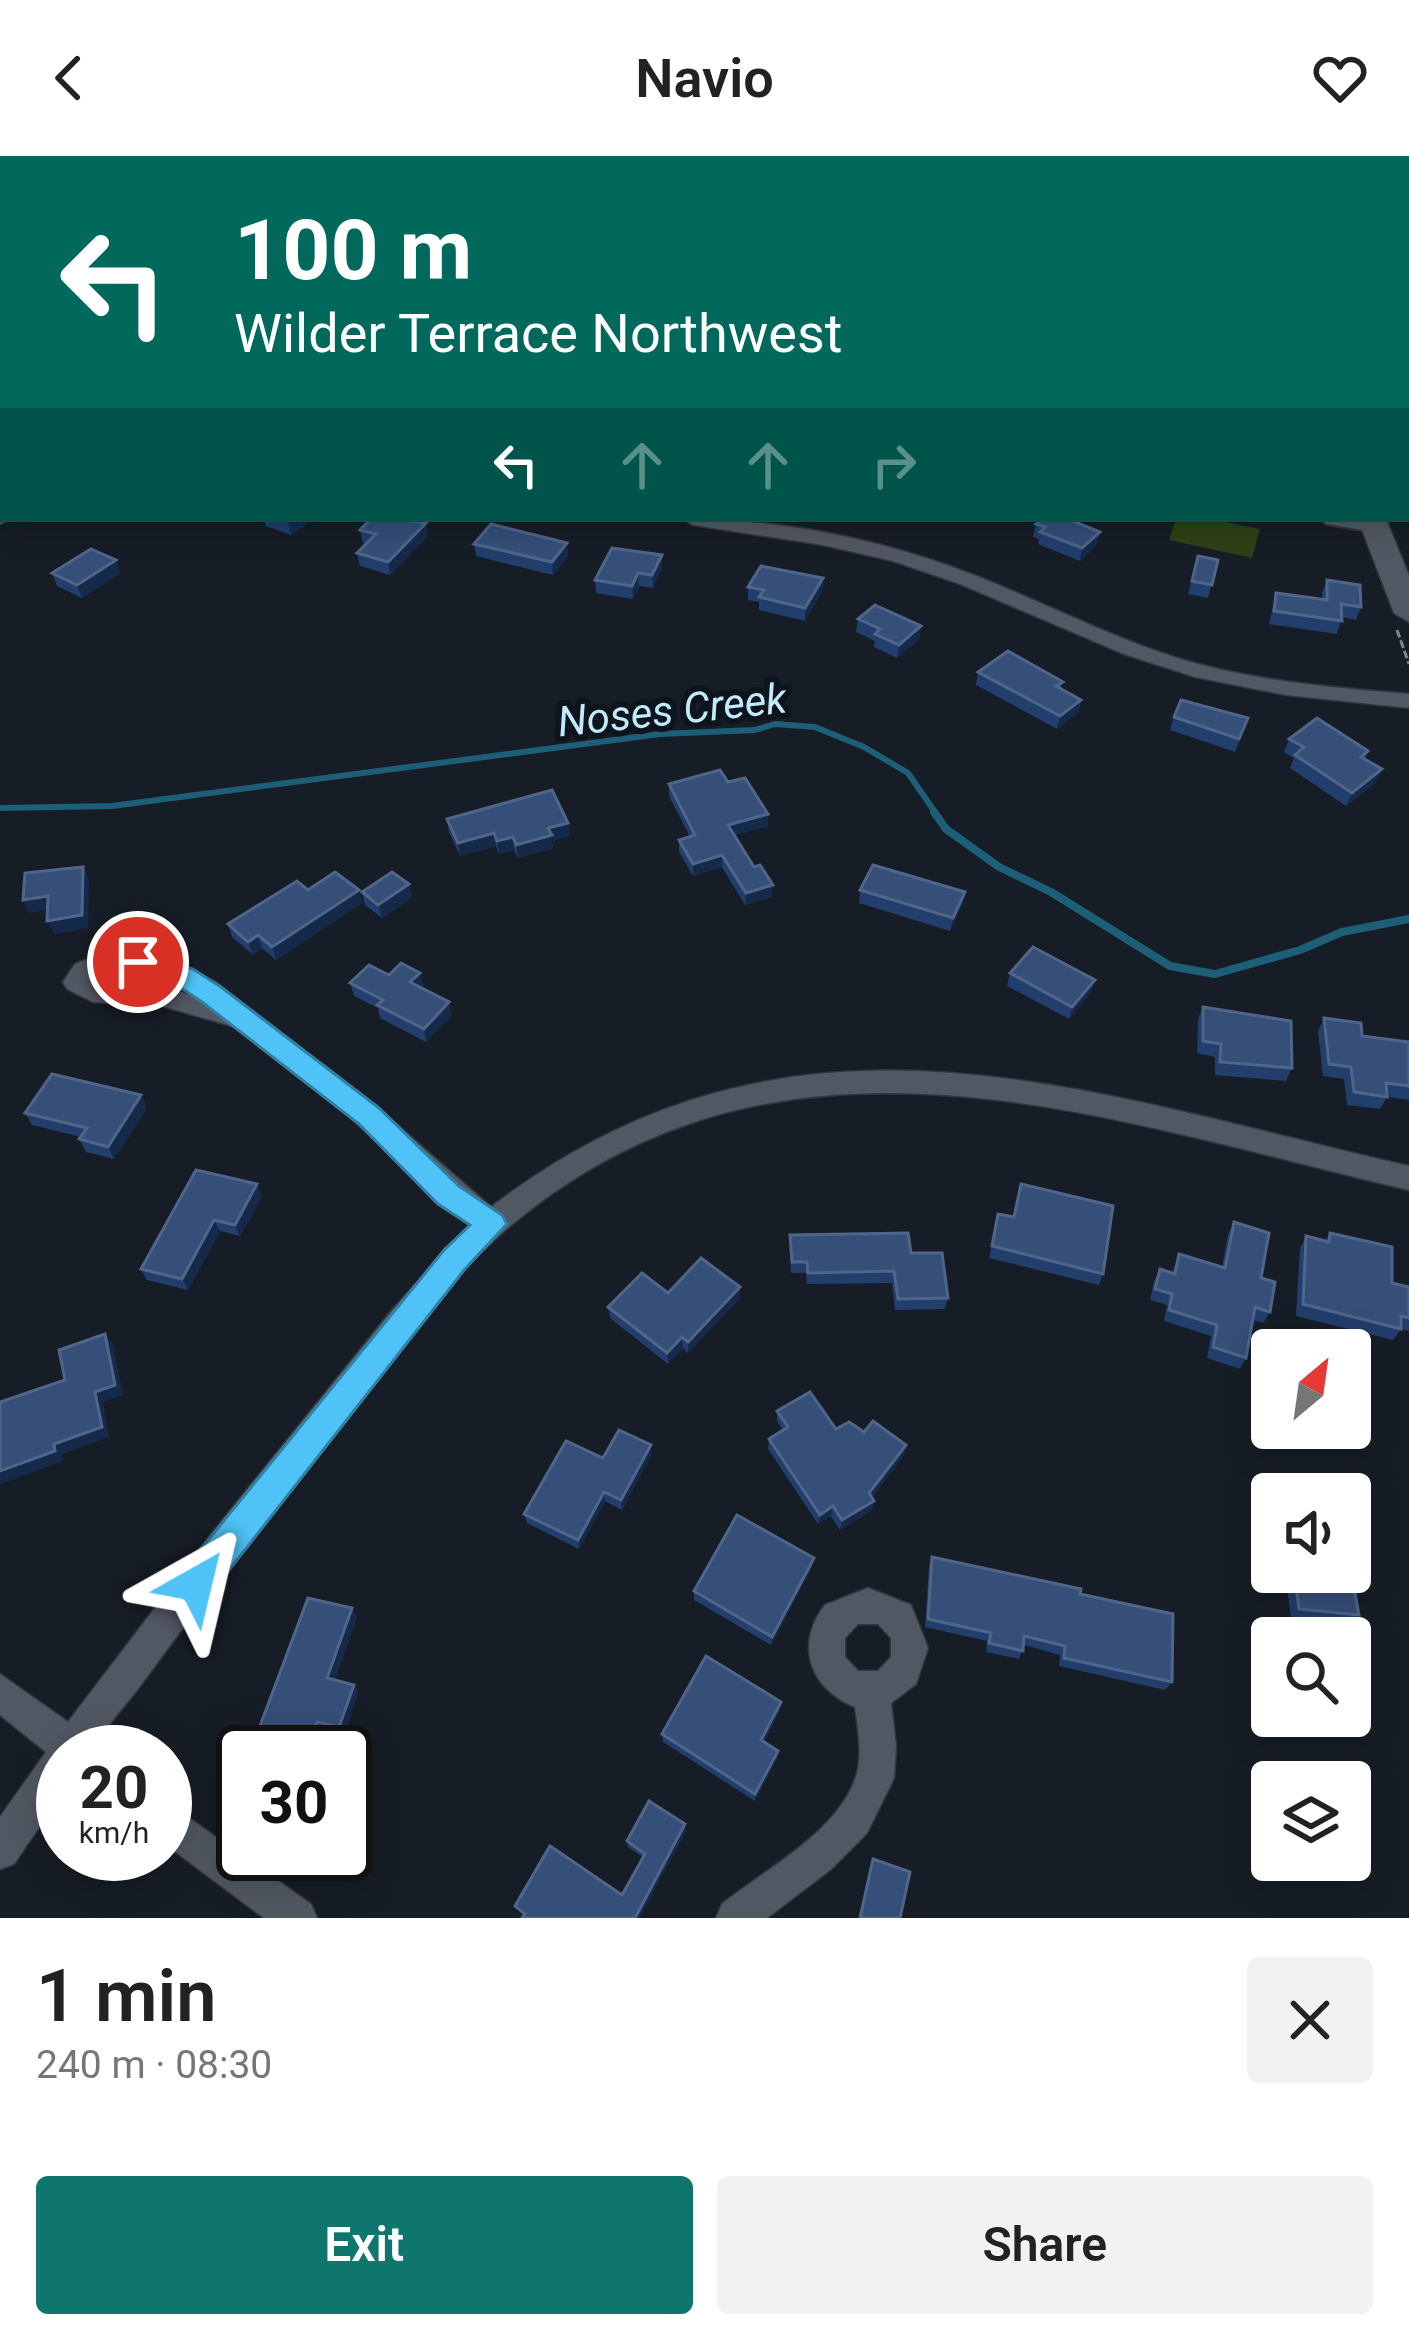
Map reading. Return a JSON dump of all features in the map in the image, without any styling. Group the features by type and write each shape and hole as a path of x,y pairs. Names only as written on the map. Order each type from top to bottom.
{"street":[{"path":"715,522 795,533 901,557 1132,649 1210,674 1306,693 1409,701"},
{"path":"1373,523 1398,556 1409,613"},
{"path":"239,1016 230,1018 164,996 93,992 76,982 85,968 103,961 138,962 184,976 239,1016 369,1116 449,1195 492,1224"},
{"path":"91,1725 269,1487 454,1259 492,1224 577,1165 683,1116 761,1092 864,1080 935,1080 1003,1088 1409,1178"},
{"path":"0,1692 38,1725"},
{"path":"736,1918 818,1853 860,1808 876,1774 872,1693"},
{"path":"0,1850 36,1800"},
{"path":"192,1840 297,1918"}],"green space":[{"path":"1175,522 1224,522 1260,529 1252,558 1169,540"}],"building":[{"path":"368,522 426,523 388,562 357,553 376,534 360,530"},
{"path":"1075,522 1100,532 1082,548 1040,532 1045,527 1036,524"},
{"path":"491,524 567,543 552,562 474,544"},
{"path":"612,548 662,555 652,575 638,573 632,586 595,580"},
{"path":"91,549 116,560 77,585 52,573"},
{"path":"1198,556 1218,560 1212,585 1192,581"},
{"path":"761,566 823,578 805,608 759,597 764,590 748,587"},
{"path":"1327,580 1360,585 1361,607 1341,604 1342,621 1274,611 1276,593 1327,600"},
{"path":"875,605 921,626 899,645 858,619"},
{"path":"1008,651 1063,682 1056,686 1081,700 1060,716 978,672"},
{"path":"1181,700 1248,718 1239,739 1174,717"},
{"path":"1317,718 1368,751 1361,757 1382,769 1352,793 1295,755 1304,747 1289,739"},
{"path":"720,770 728,782 745,778 768,814 728,825 754,867 760,865 773,885 746,893 722,855 693,864 679,840 695,835 669,784"},
{"path":"552,790 568,823 548,828 552,835 516,845 513,837 497,841 494,833 458,843 447,819"},
{"path":"873,865 965,892 953,918 860,890"},
{"path":"83,867 82,915 47,921 48,896 23,900 25,873"},
{"path":"335,872 359,890 272,947 258,935 248,942 228,924 297,881 308,890"},
{"path":"392,872 409,884 378,905 362,892"},
{"path":"1033,947 1095,980 1072,1007 1010,973"},
{"path":"401,963 420,973 410,982 449,1002 424,1029 377,1005 383,1000 350,983 369,965 389,975"},
{"path":"1203,1007 1291,1021 1292,1068 1220,1062 1221,1044 1203,1041"},
{"path":"1324,1018 1361,1023 1362,1036 1409,1042 1409,1086 1386,1083 1387,1097 1354,1092 1351,1067 1329,1064"},
{"path":"52,1074 141,1095 108,1147 79,1139 87,1128 25,1113"},
{"path":"196,1170 257,1184 235,1225 214,1220 182,1279 141,1269"},
{"path":"1021,1184 1113,1206 1103,1274 992,1246 998,1214 1014,1217"},
{"path":"1234,1222 1269,1233 1261,1278 1275,1282 1270,1312 1255,1307 1246,1358 1213,1347 1217,1325 1169,1310 1172,1294 1155,1289 1160,1269 1175,1274 1179,1254 1225,1268"},
{"path":"908,1233 911,1253 942,1253 948,1298 898,1299 894,1271 808,1273 807,1262 792,1262 790,1235"},
{"path":"1330,1233 1392,1247 1392,1283 1409,1287 1409,1318 1401,1316 1401,1329 1303,1304 1306,1236 1329,1242"},
{"path":"701,1258 740,1287 688,1342 682,1337 667,1353 608,1307 642,1273 668,1293"},
{"path":"105,1334 115,1385 95,1392 102,1427 0,1471 0,1402 65,1380 59,1350"},
{"path":"810,1392 836,1429 849,1422 864,1432 873,1421 906,1445 869,1493 874,1501 842,1520 833,1506 820,1515 769,1439 788,1427 777,1411"},
{"path":"619,1430 651,1445 621,1500 604,1492 578,1540 524,1514 566,1441 603,1458"},
{"path":"737,1515 814,1558 772,1637 694,1591"},
{"path":"932,1557 1173,1614 1172,1682 1064,1658 1065,1646 1024,1636 1023,1651 989,1643 991,1633 928,1619"},
{"path":"1297,1593 1355,1593 1359,1615 1299,1609"},
{"path":"308,1598 352,1608 327,1678 354,1685 340,1725 260,1725"},
{"path":"706,1656 781,1702 761,1740 778,1751 755,1794 662,1734"},
{"path":"649,1801 685,1824 635,1918 522,1918 525,1914 515,1906 550,1846 622,1895 645,1854 627,1841"},
{"path":"873,1859 910,1872 900,1918 860,1918"}],"waterway":[{"name":"Noses Creek","path":"0,808 112,806 660,734 755,730 775,724 815,727 864,747 908,773 937,815"},
{"name":"Noses Creek","path":"934,812 946,829 999,867 1051,892 1170,966 1215,974 1300,950 1342,932 1409,919"}],"route":[{"path":"138,962 184,976 212,994 369,1116 449,1195 492,1224 454,1259 196,1584"}]}
